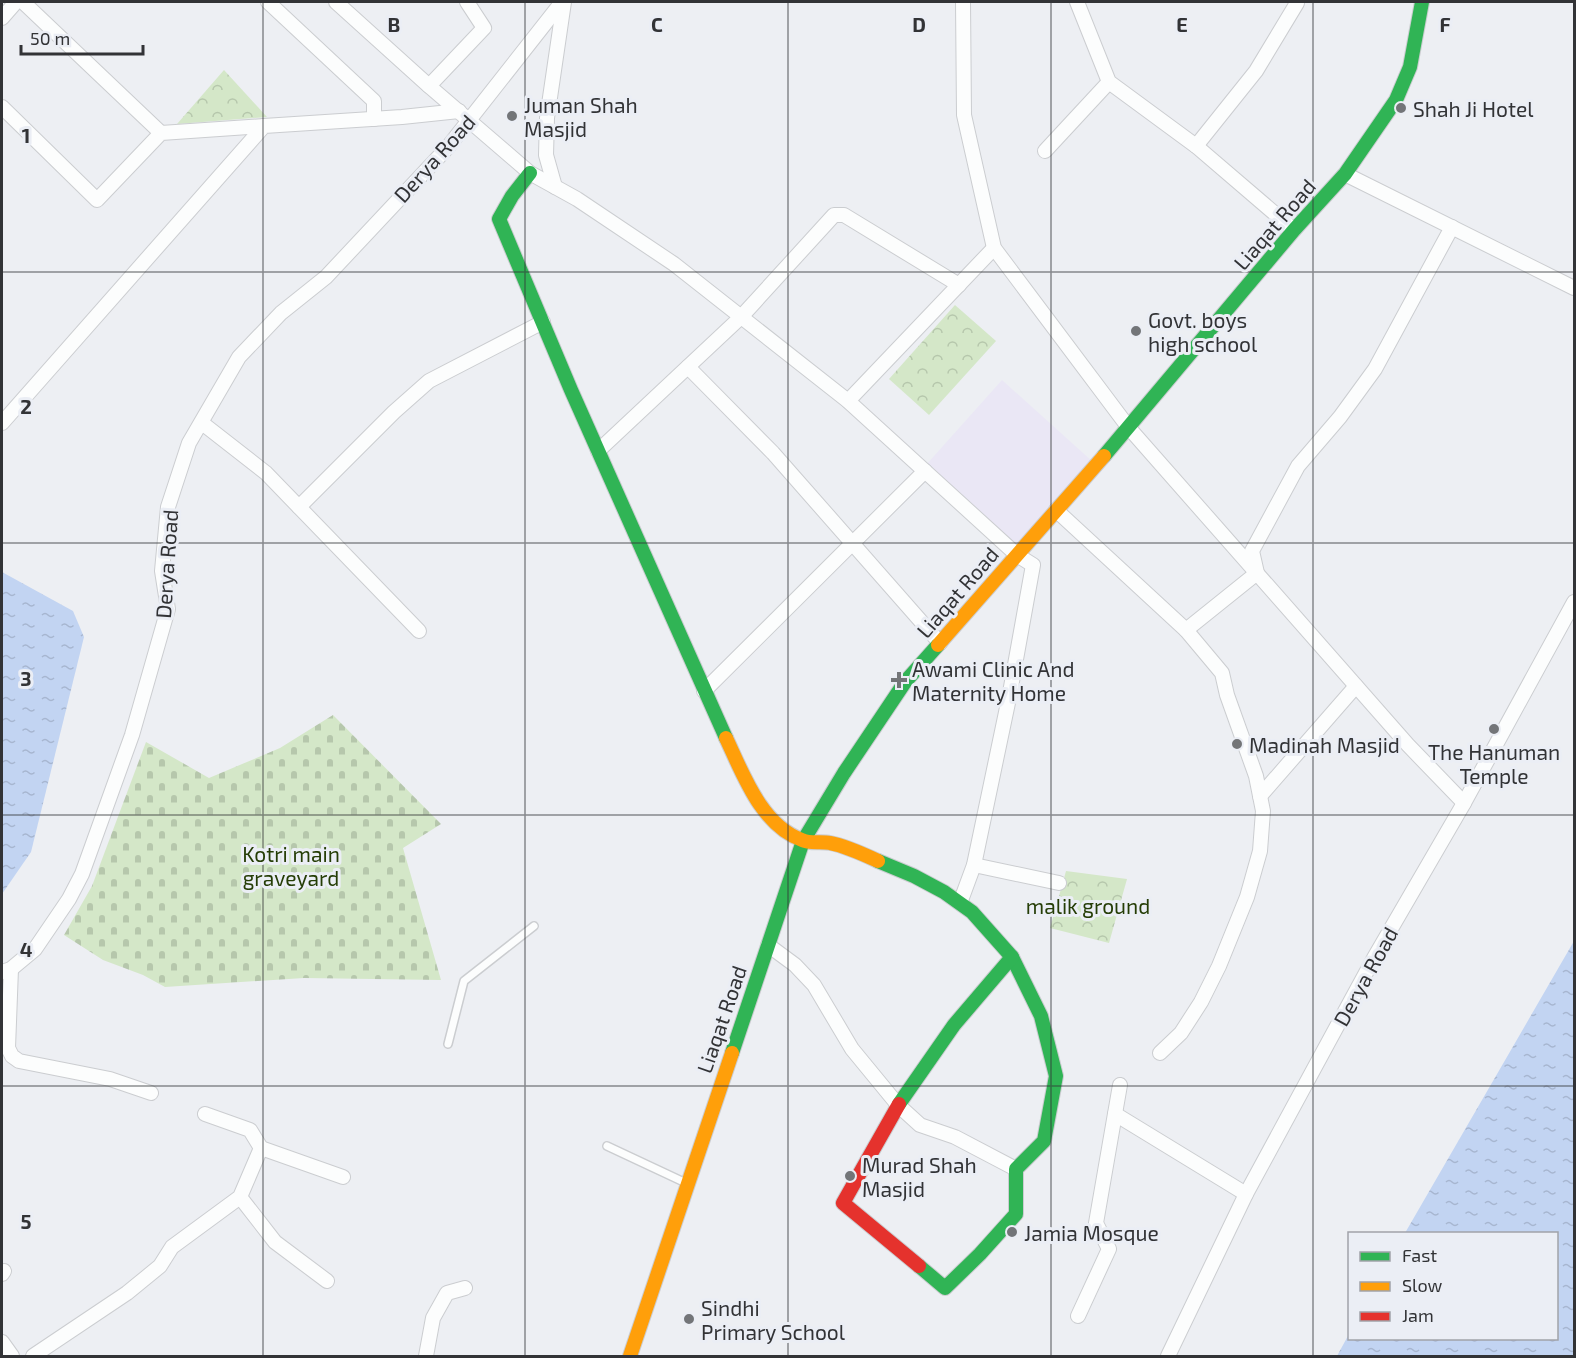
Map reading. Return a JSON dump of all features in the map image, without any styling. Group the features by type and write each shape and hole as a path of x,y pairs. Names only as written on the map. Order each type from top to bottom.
{"street":[{"path":"2,18 16,2"},
{"path":"23,2 161,133"},
{"path":"268,2 374,101 374,119"},
{"path":"336,2 530,173 577,199 674,264 848,401 1017,555 1033,565 1009,698 974,865 960,903"},
{"path":"429,86 484,28 467,2"},
{"path":"555,187 546,155 547,118 563,2"},
{"name":"Derya Road","path":"6,970 35,948 69,899 81,874 132,735 168,609 162,572 168,507 189,443 239,357 281,313 326,277 448,147 464,116 563,2"},
{"path":"963,2 964,115 994,248 1129,428 1408,745 1464,803"},
{"path":"1077,2 1109,81 1196,146 1294,230"},
{"name":"Liaqat Road","path":"630,1356 803,841 844,773 905,682 1129,428 1294,230 1346,174 1396,100 1410,66 1422,2"},
{"path":"1196,146 1256,71 1297,3"},
{"path":"1045,151 1109,81"},
{"path":"2,107 97,200 161,133 374,119 464,116"},
{"path":"2,423 264,126"},
{"path":"530,173 512,196 499,219 704,691 743,775 760,804 777,825 803,841 831,843 868,857 924,881 972,912 1012,957 1041,1016 1056,1076 1044,1141 1016,1168 1016,1214 945,1288 843,1203 898,1105 954,1025 1012,957"},
{"path":"1346,174 1575,288"},
{"path":"598,451 741,317 834,215 844,215 959,285"},
{"path":"1257,573 1252,551 1282,494 1299,466 1376,369 1452,227"},
{"path":"848,401 994,248"},
{"path":"299,507 386,419 429,381 543,322"},
{"path":"688,367 773,453 940,642"},
{"path":"201,423 266,473 419,631"},
{"path":"704,691 925,471"},
{"path":"1056,510 1186,630 1222,673 1227,694 1256,776 1263,811 1260,851 1247,897 1219,966 1201,1002 1181,1033 1160,1053"},
{"path":"1186,630 1257,573"},
{"name":"Derya Road","path":"1168,1356 1245,1194 1374,958 1464,803 1575,602"},
{"path":"1260,796 1356,686"},
{"path":"974,865 1059,883"},
{"path":"768,945 795,966 814,985 852,1049 869,1072 898,1105 920,1125 955,1137 1016,1168"},
{"path":"6,970 8,1048 12,1056 19,1061 110,1078 151,1093"},
{"path":"1078,1316 1109,1249 1096,1223 1120,1085"},
{"path":"205,1114 250,1130 261,1148 343,1177"},
{"path":"1115,1114 1245,1194"},
{"path":"33,1356 127,1293 160,1266 172,1247 240,1197 261,1148"},
{"path":"240,1197 275,1242 327,1281"},
{"path":"426,1356 433,1318 447,1293 465,1288"},
{"path":"2,1342 12,1356"}],"lane":[{"path":"448,1044 464,981 534,926"},
{"path":"607,1146 688,1183"}],"shaded area":[{"path":"1002,380 1093,462 1017,548 926,465"}],"green space":[{"path":"224,70 267,117 177,124"},
{"path":"955,305 996,341 929,415 889,379"},
{"name":"Kotri main graveyard","path":"333,715 441,824 403,848 441,980 304,978 165,987 143,975 103,960 64,935 92,886 146,742 209,778 280,748"},
{"name":"malik ground","path":"1066,871 1127,879 1109,943 1050,928"}],"water":[{"path":"2,572 73,611 84,637 31,852 2,894"},
{"path":"1574,941 1574,1356 1337,1356 1348,1336 1348,1340 1558,1340 1558,1232 1406,1232"}],"traffic: fast":[{"path":"1104,456 1294,230 1345,174 1396,100 1410,67 1422,2"},
{"path":"530,173 512,196 499,219 571,390 726,738"},
{"path":"732,1053 803,841 844,773 905,682 938,645"},
{"path":"878,861 944,892 972,912 1012,957 1041,1016 1056,1076 1044,1141 1016,1169 1016,1214 945,1288 919,1266"},
{"path":"899,1104 954,1025 1012,957"}],"traffic: slow":[{"path":"938,645 1104,456"},
{"path":"726,738 755,797 775,823 788,833 805,841 836,844 878,861"},
{"path":"630,1356 732,1053"}],"traffic: jam":[{"path":"899,1104 843,1203 919,1266"}],"place":[{"name":"Shah Ji Hotel","path":"1401,108"},
{"name":"Juman Shah Masjid","path":"512,116"},
{"name":"Govt. boys high school","path":"1136,331"},
{"name":"Awami Clinic And Maternity Home","path":"899,680"},
{"name":"The Hanuman Temple","path":"1494,729"},
{"name":"Madinah Masjid","path":"1237,744"},
{"name":"Murad Shah Masjid","path":"850,1176"},
{"name":"Jamia Mosque","path":"1012,1232"},
{"name":"Sindhi Primary School","path":"689,1319"}]}
